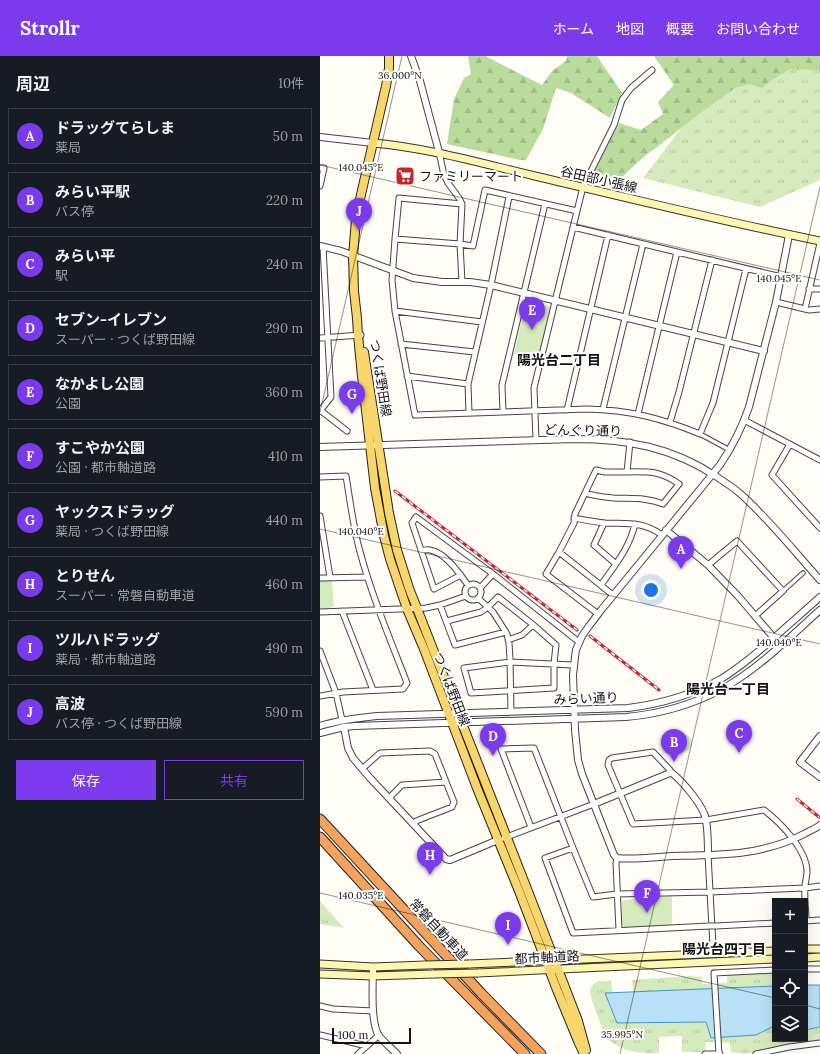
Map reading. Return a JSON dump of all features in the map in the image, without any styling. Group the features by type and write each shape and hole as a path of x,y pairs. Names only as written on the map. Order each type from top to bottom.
{"highway":[{"name":"常磐自動車道","path":"320,819 481,993 541,1054"},
{"name":"常磐自動車道","path":"320,837 420,946 525,1054"}],"main road":[{"name":"つくば野田線","path":"389,56 386,86 356,220 353,256 354,291 357,318 388,507 395,542 416,608 555,960 578,1021 588,1054"},
{"name":"谷田部小張線","path":"373,143 390,144 439,152 820,242"},
{"name":"つくば野田線","path":"360,335 362,376 375,488 390,559 407,609 424,649 448,714 519,891 548,969 584,1054"},
{"path":"808,949 820,949"},
{"name":"都市軸道路","path":"320,964 373,967 772,951"},
{"path":"808,958 820,957"},
{"name":"都市軸道路","path":"320,974 373,976 478,973 772,959"}],"street":[{"path":"411,56 420,81 444,176 462,204 460,244 462,282"},
{"path":"536,440 534,388 583,187 614,125 622,100 631,88 652,70"},
{"path":"320,137 373,143"},
{"path":"320,168 324,168 320,186"},
{"path":"395,239 473,246 484,190 577,211"},
{"path":"469,413 468,384 491,285 509,196"},
{"path":"462,204 399,198 392,280 395,311 414,415 603,409 638,414 670,422 700,434 726,448"},
{"path":"503,412 502,385 545,204"},
{"path":"573,227 782,277"},
{"path":"567,410 608,235"},
{"path":"619,930 617,858 614,855 582,774 578,760 574,710 573,665 576,650 579,642 598,614 720,465 730,450 749,407 782,277 789,235"},
{"path":"805,310 820,242"},
{"path":"603,409 643,244"},
{"path":"346,431 320,410 331,397 322,247 353,256 413,278 442,282 462,282 491,285 764,352"},
{"path":"638,414 677,252"},
{"path":"670,422 694,335 712,260"},
{"path":"700,434 714,403 746,269"},
{"path":"810,290 820,289"},
{"path":"776,302 805,310 820,309"},
{"path":"395,311 482,322"},
{"path":"320,338 360,335"},
{"path":"401,344 475,352"},
{"path":"407,376 468,384"},
{"path":"744,420 820,460"},
{"name":"どんぐり通り","path":"320,447 594,439 630,442 656,448 696,464 743,496 758,510 820,580"},
{"path":"627,472 630,442"},
{"path":"790,444 772,475 820,528"},
{"path":"585,494 600,497 647,499 663,504 679,484 670,478 655,472 605,472 596,470 575,514 574,523 546,574 598,614"},
{"path":"320,477 346,476 359,548 379,610 407,683 403,689 336,693 320,696"},
{"path":"320,516 330,577"},
{"path":"461,575 434,589 412,523 416,517 493,574 579,642"},
{"path":"574,518 604,523 642,525 664,532 708,566 774,638"},
{"path":"604,523 594,545 616,564"},
{"path":"601,585 623,554 630,541 635,524"},
{"path":"708,566 737,541 782,591"},
{"path":"421,551 429,549 449,561 468,585"},
{"path":"559,552 613,595"},
{"path":"755,616 803,573"},
{"path":"480,588 493,574"},
{"path":"320,578 368,577"},
{"path":"474,583 480,588 481,594 478,598 470,600 466,596 464,591 468,585 474,583"},
{"path":"320,612 407,609 440,605 466,596"},
{"path":"447,621 481,612 498,597 556,645 554,664 554,688 471,693 464,668 510,662 554,664 573,665"},
{"name":"みらい通り","path":"320,726 342,720 377,716 628,708 656,703 682,696 720,679 751,658 820,597"},
{"path":"478,598 493,612 506,632 510,662 511,712"},
{"path":"440,605 455,644 506,632"},
{"name":"みらい通り","path":"320,733 344,727 373,725 642,716 671,709 712,694 736,681 758,664 820,610"},
{"path":"342,611 373,690"},
{"path":"508,640 522,636 533,625"},
{"path":"320,651 322,663 336,693 342,720"},
{"path":"344,727 348,748 353,758 388,798 446,859 450,860 671,773"},
{"path":"820,736 800,762 820,777"},
{"path":"531,827 501,749 534,748 593,897 617,894 710,892 820,886"},
{"path":"362,769 380,753 430,751 436,754 454,802 452,807 416,821 414,824"},
{"path":"713,946 706,820 704,811 694,797 653,752 612,758 608,760 608,765 633,824 706,820 764,810 783,826 804,858 807,871 805,898"},
{"path":"388,798 402,786 446,782"},
{"path":"617,858 708,855 755,851 793,840 820,825"},
{"path":"573,848 545,858 573,933 772,923"},
{"path":"808,921 820,920"},
{"path":"373,967 373,1011 375,1023 379,1036 397,1054"},
{"path":"808,969 820,969"},
{"path":"705,1054 719,1053 714,973 772,970"},
{"path":"320,1006 373,1011"},
{"path":"320,1035 367,1046"},
{"path":"358,1054 379,1036"},
{"path":"756,1054 789,1047 820,1043"}],"green space":[{"path":"468,56 487,56 542,85 552,71 566,61 567,56 597,56 622,93 610,118 571,93 556,88 543,129 526,160 447,144 454,99 464,78 471,74"},
{"path":"654,56 820,56 820,70 790,69 762,88 750,84 735,88 646,155 611,187 590,180 619,123 641,130 663,114 658,102 674,85"},
{"path":"737,56 820,56 820,180 760,207 643,178"},
{"path":"526,301 551,307 539,360 514,354"},
{"path":"320,581 332,581 334,607 320,609"},
{"path":"679,734 687,734 692,739 690,750 687,752 679,752 674,747 674,739"},
{"path":"672,896 672,925 625,927 622,925 622,902 624,900"},
{"path":"320,901 344,928 320,924"},
{"path":"772,973 772,986 633,992 632,980 689,976 702,977 702,984 727,983 727,975"},
{"path":"598,981 611,981 613,993 606,994 706,1022 711,1038 756,1035 772,1027 772,1042 808,1042 808,1029 820,1027 820,1041 778,1050 747,1053 731,1052 730,1043 706,1042 705,1052 682,1052 682,1036 659,1037 659,1053 643,1053 626,1050 610,1041 605,1034 590,993 592,986"}],"water":[{"path":"808,985 820,985 820,1027 808,1029"},
{"path":"772,986 772,1027 756,1035 711,1038 706,1022 617,1023 605,993"}],"tunnel":[{"path":"713,946 714,973"}],"railway":[{"path":"395,491 577,630"},
{"path":"590,636 659,690"},
{"path":"797,799 819,817"}],"place":[{"name":"ファミリーマート","path":"405,176"},
{"name":"高波","path":"359,231"},
{"name":"なかよし公園","path":"532,330"},
{"name":"ヤックスドラッグ","path":"352,414"},
{"name":"ドラッグてらしま","path":"681,569"},
{"name":"みらい平","path":"739,753"},
{"name":"セブン-イレブン","path":"493,756"},
{"name":"みらい平駅","path":"674,762"},
{"name":"とりせん","path":"430,875"},
{"name":"すこやか公園","path":"647,913"},
{"name":"ツルハドラッグ","path":"508,945"}],"district":[{"name":"陽光台二丁目","path":"559,360"},
{"name":"陽光台一丁目","path":"728,689"},
{"name":"陽光台四丁目","path":"724,949"}]}
